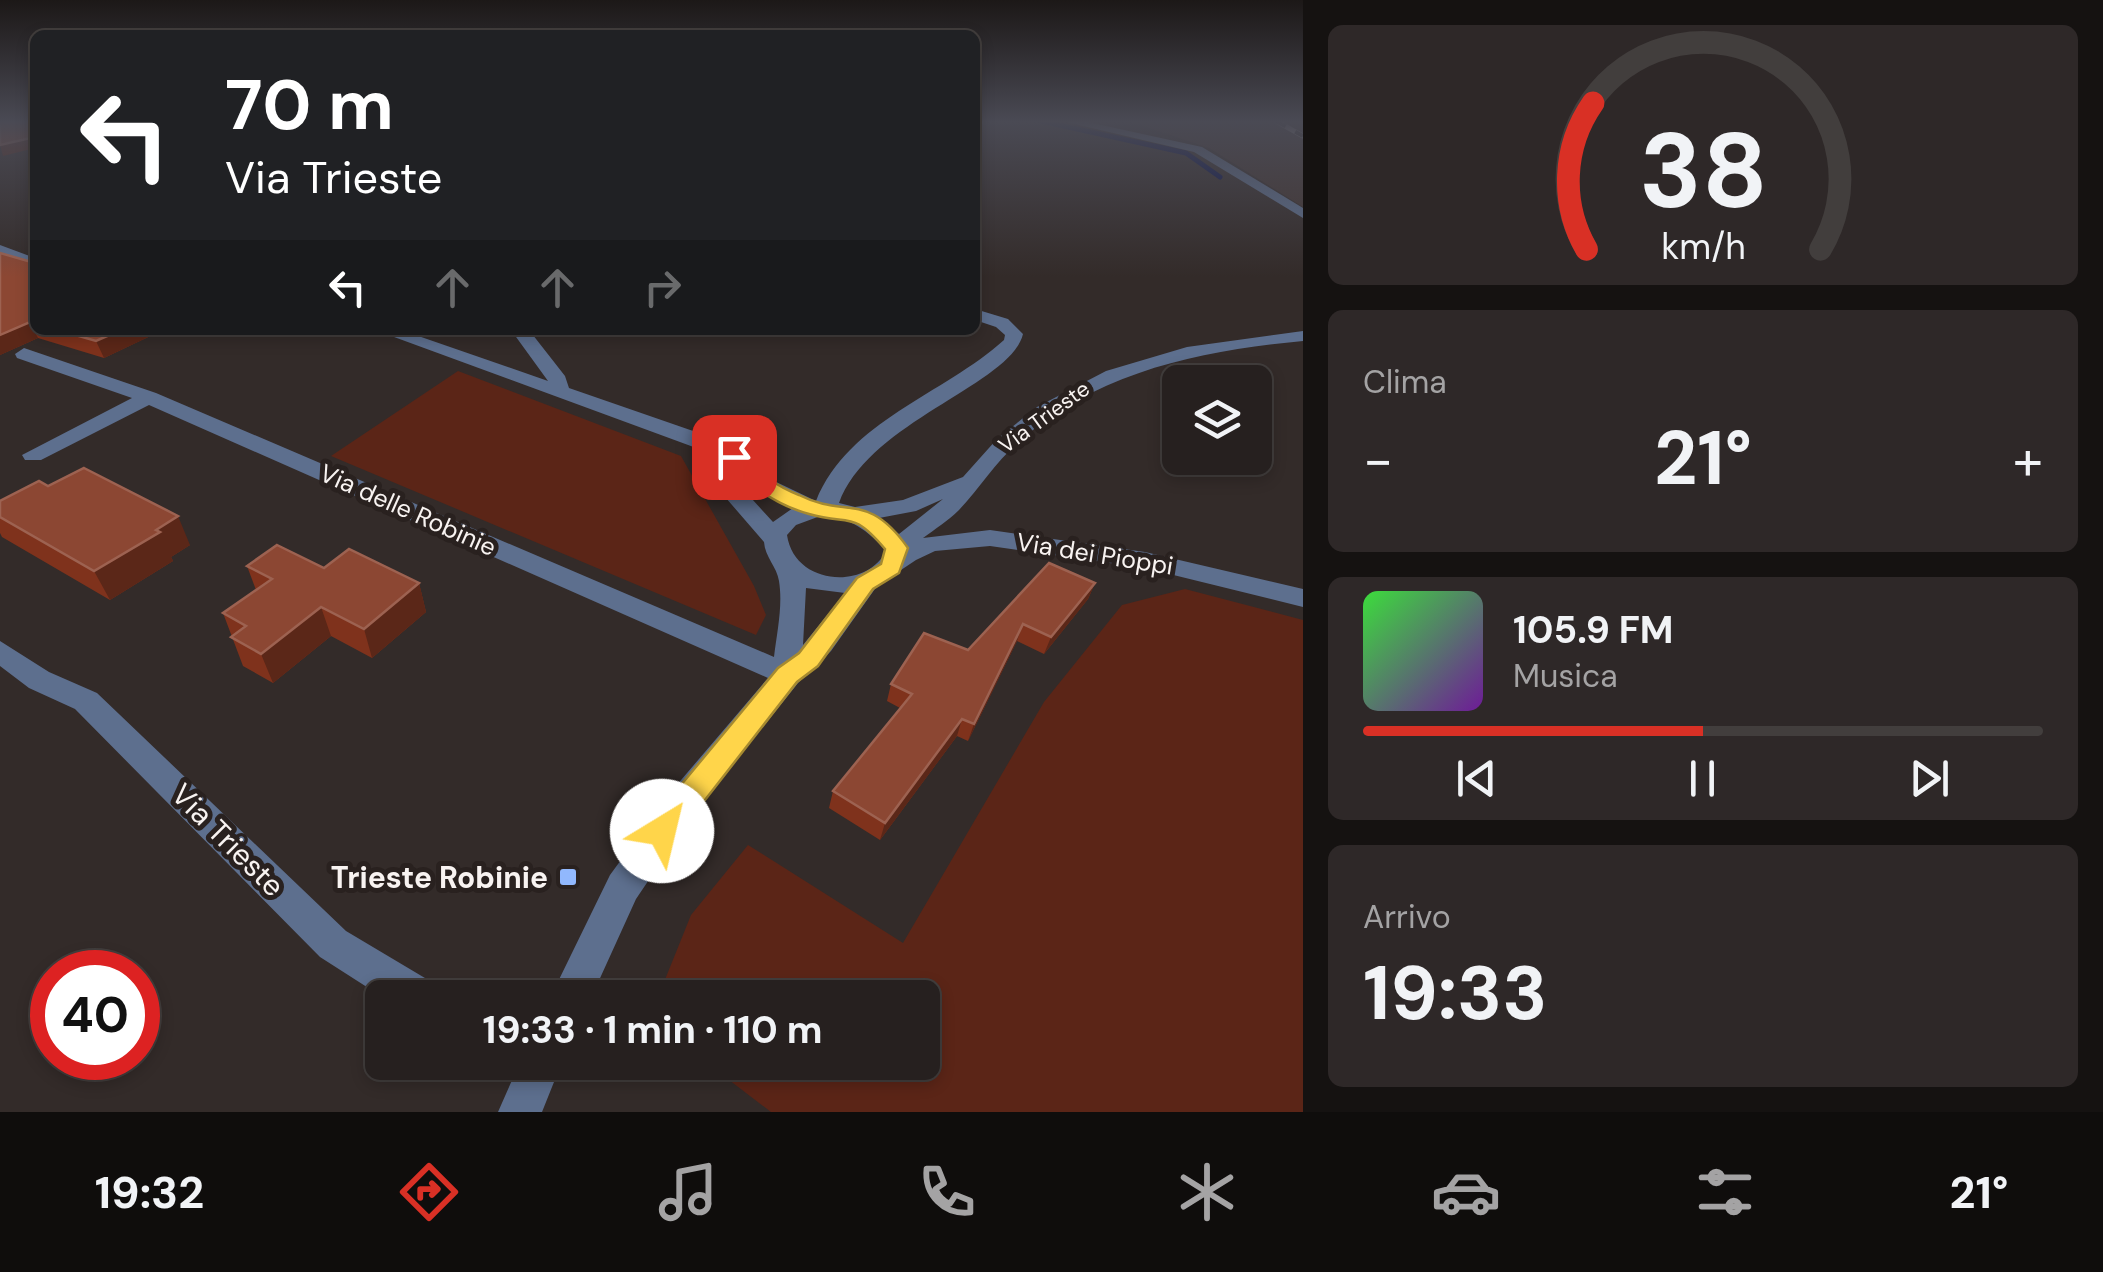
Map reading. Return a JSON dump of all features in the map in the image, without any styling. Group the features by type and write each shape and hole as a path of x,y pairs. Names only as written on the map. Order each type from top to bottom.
{"street":[{"path":"1238,173 1303,214"},
{"path":"1,252 30,261"},
{"path":"837,511 855,484 852,461 874,440 1012,342 1014,334 1008,326 980,316"},
{"path":"400,335 708,445 734,457 762,484 881,528 894,558"},
{"path":"406,337 415,335"},
{"path":"524,335 558,380 560,391"},
{"name":"Via Trieste","path":"579,980 623,887 682,803 788,675 808,660 832,632 865,584 1014,434 1090,382 1151,361 1216,346 1303,336"},
{"name":"Via delle Robinie","path":"24,354 149,397 788,675"},
{"path":"32,455 149,397"},
{"path":"708,445 722,478 774,540 780,558 790,570 796,594 787,650 788,675"},
{"name":"Via Trieste","path":"774,540 782,524 837,511 908,506 957,489"},
{"name":"Via dei Pioppi","path":"894,558 931,544 990,538 1144,560 1303,598"},
{"path":"790,570 825,584 865,584"},
{"name":"Via Trieste","path":"0,651 39,680 86,701 333,944 392,980"},
{"path":"520,1112 533,1080"}],"shaded area":[{"path":"1249,173 1303,173 1303,207"},
{"path":"458,371 681,456 754,586 766,615 756,635 331,456"},
{"path":"1185,589 1303,620 1303,1112 771,1112 729,1080 940,1080 940,980 665,980 691,915 748,845 903,943 1044,702 1122,605"}],"building":[{"path":"0,253 30,262 30,322 0,335"},
{"path":"75,335 110,335 96,341"},
{"path":"84,468 178,516 156,530 160,532 94,571 0,517 0,501 39,481 48,486"},
{"path":"277,545 324,568 349,549 419,583 364,629 321,607 261,654 231,637 246,626 223,613 272,579 247,566"},
{"path":"1049,563 1095,583 1051,637 1023,624 974,724 962,719 885,823 833,791 912,694 891,684 924,633 968,650"}],"waterway":[{"path":"1214,173 1220,177"}],"place":[{"name":"Trieste Robinie","path":"568,877"}],"route":[{"path":"662,831 788,675 808,660 832,632 865,584 891,568 897,548 875,524 849,511 816,510 795,502 762,484 734,457"}]}
